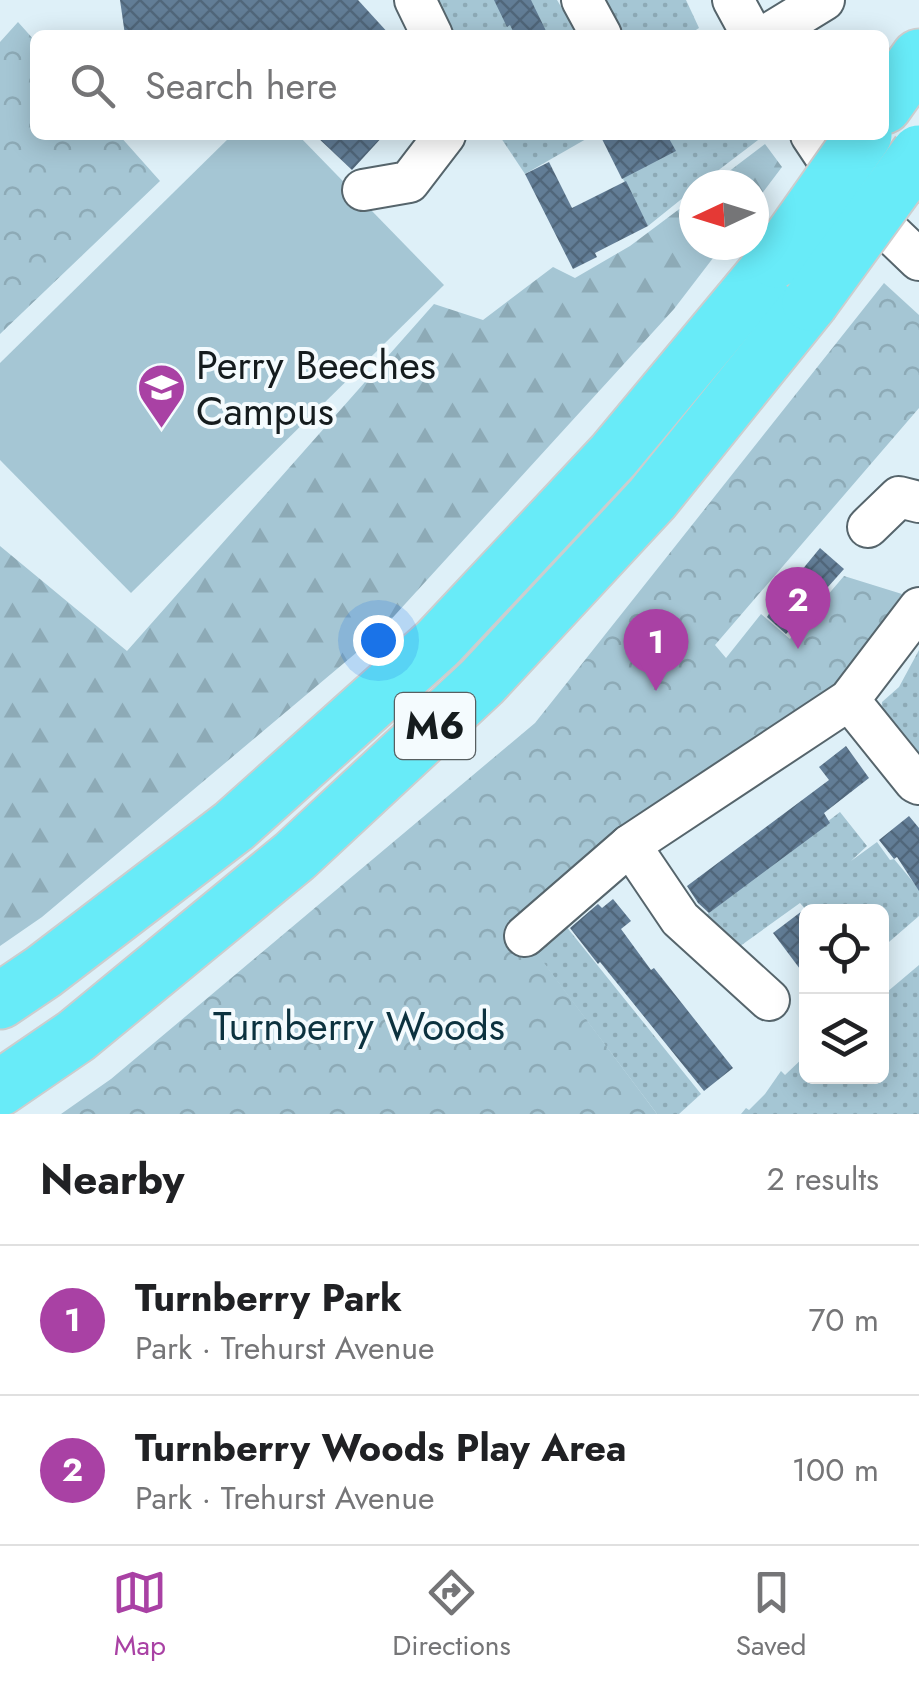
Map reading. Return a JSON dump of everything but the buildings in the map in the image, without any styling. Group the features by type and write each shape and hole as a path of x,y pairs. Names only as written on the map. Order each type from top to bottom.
{"highway":[{"path":"889,99 919,56"},
{"name":"M6","path":"0,1001 234,826 438,643 612,456 776,260 860,140"},
{"name":"M6","path":"0,1088 76,1036 295,856 482,682 652,499 810,303 919,152"}],"street":[{"path":"415,0 430,30"},
{"path":"582,0 598,30"},
{"path":"743,25 824,0"},
{"path":"363,190 408,182 441,140"},
{"path":"814,140 851,195 919,260"},
{"path":"868,527 899,496 919,502"},
{"path":"525,936 630,845 849,700 919,608"},
{"path":"849,700 919,784"},
{"path":"630,845 680,919 769,1000"}],"green space":[{"path":"435,0 557,0 575,30 450,30"},
{"path":"598,0 686,0 699,28 696,30 613,30"},
{"path":"18,22 30,35 30,140 123,140 160,181 0,334 0,42"},
{"path":"227,140 303,140 444,285 131,593 0,460 0,363"},
{"path":"502,140 584,140 525,174"},
{"path":"610,140 758,140 719,170 679,170 679,201 648,226 607,149"},
{"path":"765,144 782,167 769,184 769,170 731,170"},
{"path":"679,209 679,260 712,260 674,309 375,637 42,917 0,946 0,546 127,651 434,304 483,320 553,267 575,278 630,246"},
{"name":"Turnberry Woods","path":"884,283 919,315 919,408 715,645 726,658 761,614 790,639 844,576 902,594 834,689 521,932 657,1114 61,1114 111,1079 535,723"},
{"path":"919,650 919,762 881,715 882,702 899,687"},
{"path":"840,812 867,846 851,861 877,842 919,889 919,916 889,942 889,904 800,903 736,949 701,919"},
{"path":"557,915 701,1094 679,1114 657,1114 527,941"},
{"path":"919,965 919,1114 741,1114 765,1094 781,1071 785,1075 799,1062 799,1084 889,1084 889,990"}],"place":[{"name":"Perry Beeches Campus","path":"161,430"},
{"name":"Turnberry Woods Play Area","path":"798,649"},
{"name":"Turnberry Park","path":"656,691"}]}
